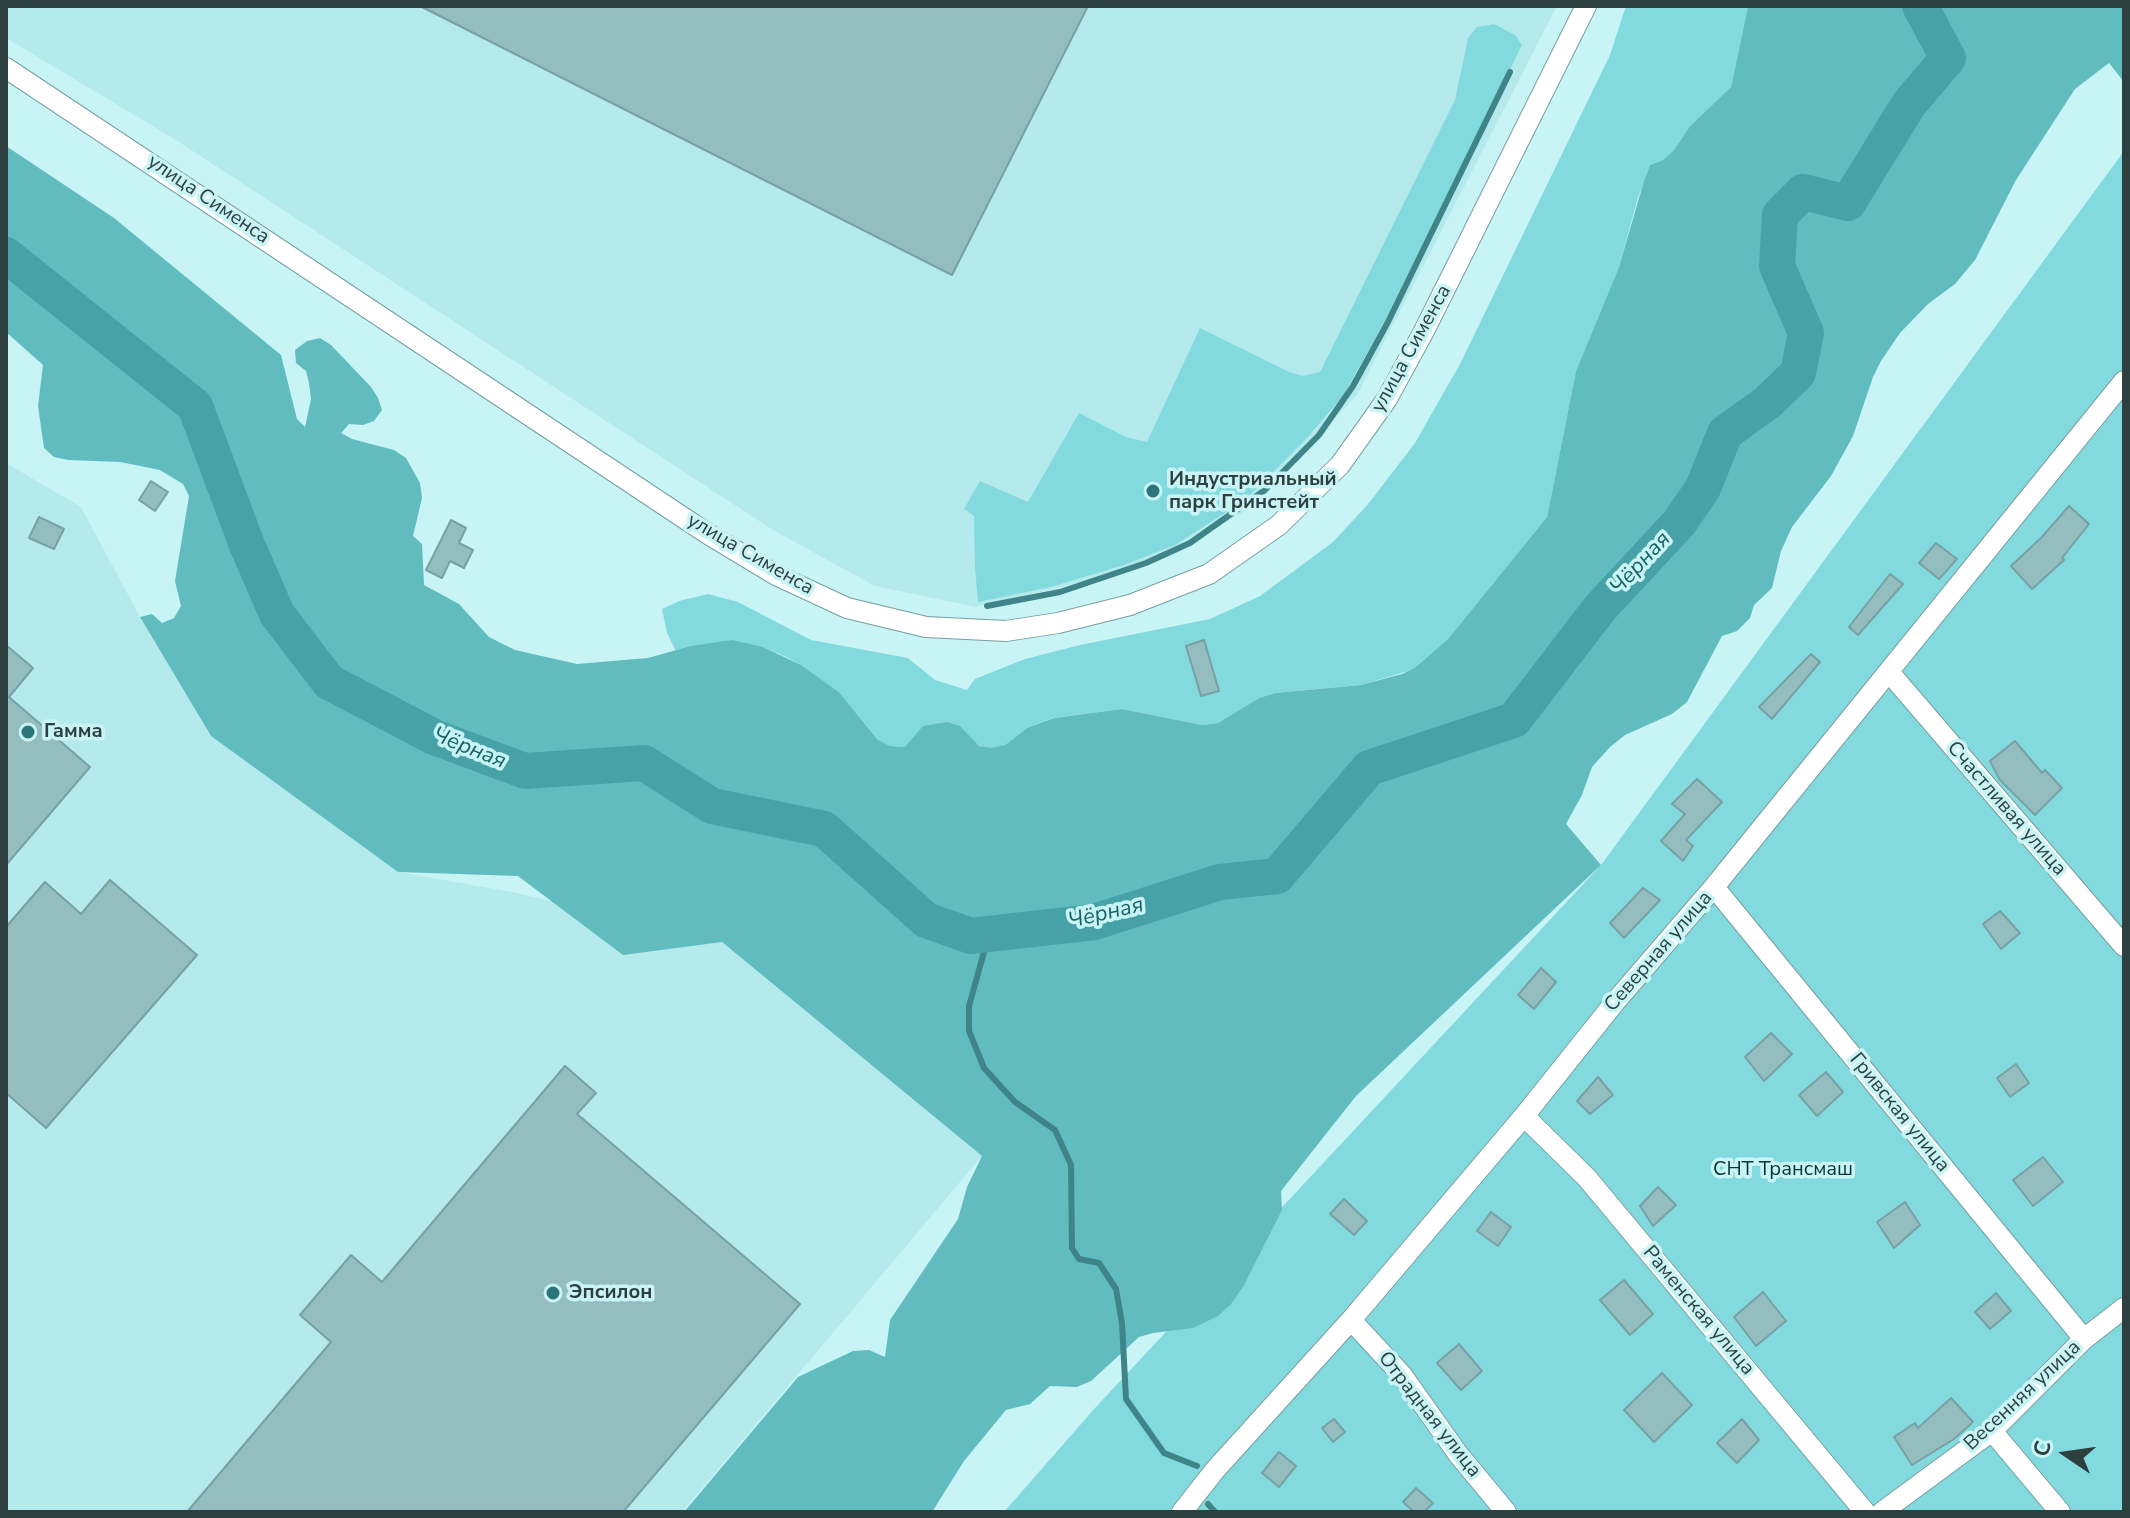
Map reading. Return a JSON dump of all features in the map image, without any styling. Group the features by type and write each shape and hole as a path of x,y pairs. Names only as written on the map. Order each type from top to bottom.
{"street":[{"name":"улица Сименса","path":"6,68 708,534 776,575 847,608 926,627 1006,631 1058,623 1130,605 1209,574 1279,525 1340,465 1387,399 1424,331 1586,6"},
{"name":"Северная улица","path":"1182,1512 1215,1470 1351,1320 1524,1116 2124,381"},
{"name":"Счастливая улица","path":"1889,672 2124,946"},
{"name":"Гривская улица","path":"1714,887 2084,1339"},
{"name":"Раменская улица","path":"1524,1116 1587,1178 1865,1512"},
{"name":"Весенняя улица","path":"1882,1512 1992,1431 2084,1339 2124,1308"},
{"name":"Отрадная улица","path":"1351,1320 1402,1375 1458,1454 1506,1512"},
{"path":"1992,1431 2060,1512"}],"shaded area":[{"path":"6,6 1557,6 1357,395 1253,506 1180,550 1079,583 976,607 875,586 773,530 176,140 6,38"},
{"path":"1748,6 2124,6 2124,82 2109,63 2075,89 2016,180 1975,260 1955,284 1928,304 1900,333 1873,377 1853,436 1831,476 1792,527 1781,551 1772,588 1754,605 1750,618 1737,631 1722,636 1687,702 1672,714 1625,735 1592,767 1582,795 1566,824 1601,865 1356,1096 1281,1191 1282,1210 1231,1304 1218,1316 1193,1328 1139,1337 1091,1381 1077,1387 1050,1386 1030,1404 1006,1410 964,1461 932,1512 684,1512 798,1377 853,1351 869,1350 885,1357 890,1320 958,1219 967,1187 982,1156 722,942 623,955 518,876 398,872 211,736 140,617 152,614 162,623 174,618 181,606 175,581 189,496 183,484 160,470 120,462 68,460 54,457 44,448 38,406 43,365 6,332 6,146 114,218 281,355 297,419 305,427 311,399 309,383 306,371 296,363 295,350 307,341 320,338 331,345 371,387 382,410 374,421 363,425 349,424 341,433 394,450 406,458 420,483 422,498 413,536 422,544 424,585 459,604 489,637 515,650 577,664 648,658 691,646 732,640 763,647 801,665 839,692 878,740 890,746 905,747 923,726 947,722 960,726 979,746 991,748 1005,745 1027,728 1054,718 1122,709 1202,725 1218,723 1259,698 1275,693 1361,685 1402,674 1415,668 1448,639 1547,517 1576,371 1619,267 1650,165 1663,160 1674,150 1690,126 1731,87"},
{"path":"6,463 81,507 140,617 211,736 398,872 512,892 722,942 982,1156 682,1512 6,1512"}],"green space":[{"path":"1626,6 1748,6 1731,87 1690,126 1674,150 1663,160 1650,165 1619,267 1576,371 1547,517 1448,639 1415,669 1361,685 1275,693 1259,698 1218,723 1202,725 1122,709 1053,718 1027,728 1005,745 991,749 979,746 947,722 937,725 905,747 879,741 839,692 801,665 763,647 704,644 676,651 667,633 662,609 708,594 738,602 811,640 908,658 935,680 967,690 975,679 1025,659 1210,619 1260,596 1333,542 1369,503 1415,443 1460,364 1610,55"},
{"path":"1494,24 1515,35 1522,45 1390,312 1343,396 1306,439 1245,500 1175,545 1124,565 1051,587 978,602 974,516 964,509 980,481 1028,502 1079,413 1126,437 1147,442 1200,328 1289,372 1302,376 1320,372 1455,100 1468,38 1477,27"},
{"name":"СНТ Трансмаш","path":"2124,151 2124,1512 1004,1512 1095,1408 1601,865"}],"building":[{"path":"420,6 1088,6 952,275"},
{"path":"151,481 168,492 155,511 139,500"},
{"path":"2069,506 2089,524 2062,558 2064,560 2032,589 2011,566"},
{"path":"39,517 64,529 54,549 29,538"},
{"path":"451,520 466,528 459,543 473,550 464,568 450,561 442,578 426,570"},
{"path":"1936,543 1957,559 1939,579 1919,563"},
{"path":"1890,574 1903,584 1858,635 1849,627"},
{"path":"1204,640 1219,691 1201,696 1186,646"},
{"name":"Гамма","path":"6,645 33,668 9,697 90,767 6,865"},
{"path":"1811,654 1820,662 1772,719 1759,707"},
{"path":"2015,741 2042,773 2045,770 2062,788 2035,815 2000,780 1990,761"},
{"path":"1697,779 1722,802 1686,840 1693,846 1683,861 1661,841 1685,814 1672,804"},
{"path":"110,880 197,955 46,1128 6,1093 6,927 45,882 81,914"},
{"path":"1643,888 1660,900 1624,938 1610,923"},
{"path":"2000,911 2020,933 2001,949 1983,924"},
{"path":"1541,968 1556,982 1534,1009 1518,995"},
{"path":"1771,1033 1792,1054 1764,1081 1745,1057"},
{"path":"2016,1064 2029,1083 2010,1097 1997,1078"},
{"name":"Эпсилон","path":"565,1066 596,1093 577,1114 800,1304 623,1512 187,1512 331,1342 300,1315 351,1255 382,1282"},
{"path":"1826,1072 1843,1092 1817,1116 1799,1095"},
{"path":"1598,1077 1613,1095 1590,1114 1577,1101"},
{"path":"2043,1157 2063,1182 2033,1206 2013,1180"},
{"path":"1658,1187 1676,1205 1653,1226 1640,1206"},
{"path":"1344,1199 1367,1221 1354,1235 1330,1214"},
{"path":"1905,1202 1920,1225 1894,1248 1877,1222"},
{"path":"1491,1212 1511,1227 1498,1246 1477,1231"},
{"path":"1624,1280 1653,1314 1630,1335 1600,1300"},
{"path":"1763,1292 1786,1321 1756,1346 1734,1317"},
{"path":"1996,1293 2011,1311 1990,1329 1975,1312"},
{"path":"1459,1344 1482,1371 1461,1390 1437,1363"},
{"path":"1662,1373 1692,1405 1654,1442 1624,1410"},
{"path":"1951,1398 1973,1422 1954,1439 1912,1465 1894,1437 1915,1423 1918,1428"},
{"path":"1334,1419 1345,1432 1333,1442 1322,1428"},
{"path":"1742,1419 1759,1440 1737,1463 1717,1443"},
{"path":"1279,1452 1296,1466 1279,1487 1262,1473"},
{"path":"1416,1488 1433,1503 1424,1512 1414,1512 1403,1502"}],"waterway":[{"name":"Чёрная","path":"6,255 195,406 247,545 277,614 329,682 434,737 525,771 644,763 712,806 824,829 926,920 971,936 1094,922 1220,882 1277,876 1369,768 1514,720 1600,608 1679,523 1703,488 1725,433 1768,402 1798,373 1806,333 1777,266 1780,215 1803,192 1848,203 1909,104 1948,58 1920,6"},
{"path":"987,606 1060,592 1146,563 1190,543 1265,490 1319,435 1353,386 1388,322 1510,72"},
{"path":"989,934 969,1006 969,1031 984,1068 1015,1102 1055,1130 1071,1165 1072,1248 1079,1259 1099,1263 1116,1289 1122,1323 1126,1399 1164,1453 1197,1466"},
{"path":"1208,1504 1215,1512"}],"place":[{"name":"Индустриальный парк Гринстейт","path":"1153,491"},
{"name":"Гамма","path":"28,732"},
{"name":"Эпсилон","path":"553,1293"}]}
